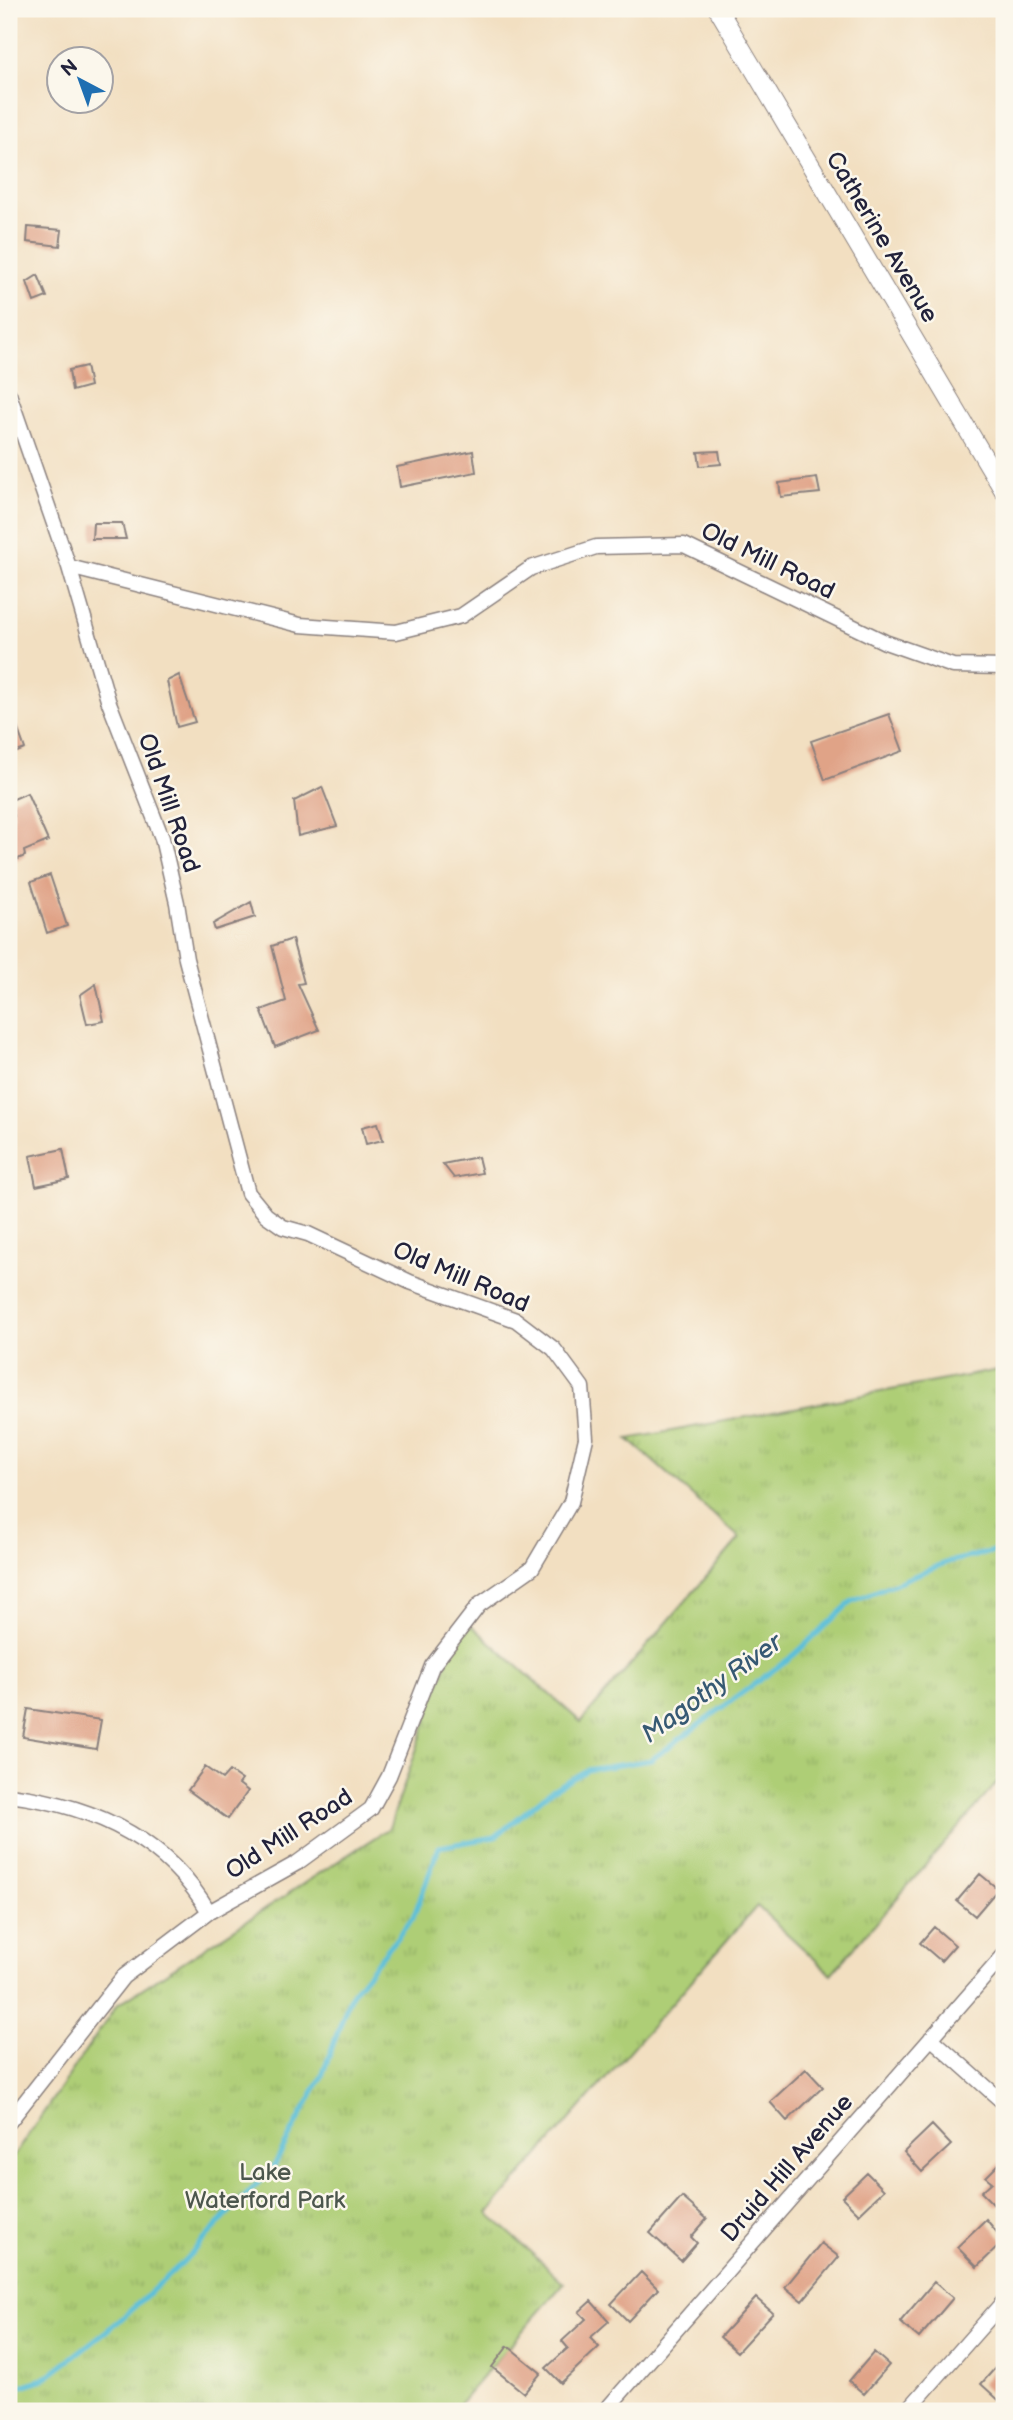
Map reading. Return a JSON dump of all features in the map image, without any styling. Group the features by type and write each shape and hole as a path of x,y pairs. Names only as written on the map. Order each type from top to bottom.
{"street":[{"name":"Catherine Avenue","path":"718,9 1004,491"},
{"name":"Old Mill Road","path":"9,394 69,566 108,700 162,838 186,959 248,1193 266,1215 283,1227 308,1234 410,1282 516,1320 554,1349 582,1387 586,1438 571,1502 532,1568 479,1605 432,1666 389,1776 371,1809 296,1863 209,1912 122,1977 9,2122"},
{"name":"Old Mill Road","path":"69,566 300,625 396,632 461,616 531,568 596,547 684,545 886,642 953,666 1004,667"},
{"path":"9,1794 54,1800 96,1813 136,1836 180,1871 209,1912"},
{"name":"Druid Hill Avenue","path":"604,2411 1004,1955"},
{"path":"931,2039 1004,2103"},
{"path":"907,2411 1004,2301"}],"green space":[{"name":"Lake Waterford Park","path":"1004,1369 1004,1775 831,1974 757,1906 488,2213 564,2283 453,2411 9,2411 9,2163 117,2005 389,1828 453,1645 471,1625 581,1722 740,1538 628,1439"}],"building":[{"path":"28,227 62,230 60,246 27,242"},
{"path":"38,275 47,297 34,302 27,282"},
{"path":"86,366 90,386 72,391 69,370"},
{"path":"473,451 476,472 400,487 397,467"},
{"path":"719,451 721,464 700,466 698,452"},
{"path":"817,478 820,493 781,497 779,483"},
{"path":"93,523 122,523 126,539 92,539"},
{"path":"179,675 195,722 177,727 167,681"},
{"path":"9,709 25,749 9,755"},
{"path":"889,714 903,751 825,780 811,741"},
{"path":"322,787 337,826 298,836 294,801"},
{"path":"27,793 48,841 24,851 25,856 9,863 9,818 14,816 9,801"},
{"path":"50,875 67,926 47,933 31,882"},
{"path":"251,902 255,917 215,930 213,924"},
{"path":"292,939 304,983 298,984 319,1030 275,1047 261,1010 286,1001 272,946"},
{"path":"96,984 104,1021 87,1024 80,995"},
{"path":"378,1123 383,1140 366,1144 362,1127"},
{"path":"63,1149 69,1179 36,1186 30,1156"},
{"path":"478,1157 482,1173 454,1178 443,1164"},
{"path":"28,1709 101,1720 96,1749 23,1737"},
{"path":"205,1767 222,1779 229,1771 242,1780 239,1784 248,1791 228,1819 188,1790"},
{"path":"980,1874 998,1889 975,1916 957,1901"},
{"path":"934,1927 955,1945 941,1961 920,1943"},
{"path":"806,2069 823,2087 787,2121 770,2102"},
{"path":"932,2125 951,2145 922,2172 904,2152"},
{"path":"1004,2159 1004,2199 996,2207 981,2192 992,2182 986,2177"},
{"path":"867,2173 884,2190 859,2214 842,2197"},
{"path":"682,2197 707,2219 691,2237 697,2243 681,2261 650,2233"},
{"path":"986,2219 1004,2241 977,2267 957,2247"},
{"path":"821,2243 839,2257 802,2301 785,2287"},
{"path":"641,2272 658,2289 628,2321 611,2304"},
{"path":"934,2282 953,2298 919,2338 900,2322"},
{"path":"756,2298 773,2313 737,2352 720,2337"},
{"path":"591,2301 609,2321 590,2338 599,2347 561,2383 546,2368 568,2348 562,2341 586,2319 579,2312"},
{"path":"508,2346 541,2373 524,2393 492,2367"},
{"path":"874,2352 889,2365 864,2394 849,2381"},
{"path":"1004,2358 1004,2405 981,2384"}],"waterway":[{"name":"Magothy River","path":"9,2390 44,2379 119,2321 181,2264 274,2166 322,2076 351,1994 413,1918 439,1847 495,1837 552,1790 587,1770 651,1760 794,1655 852,1601 948,1562 1004,1549"}]}
